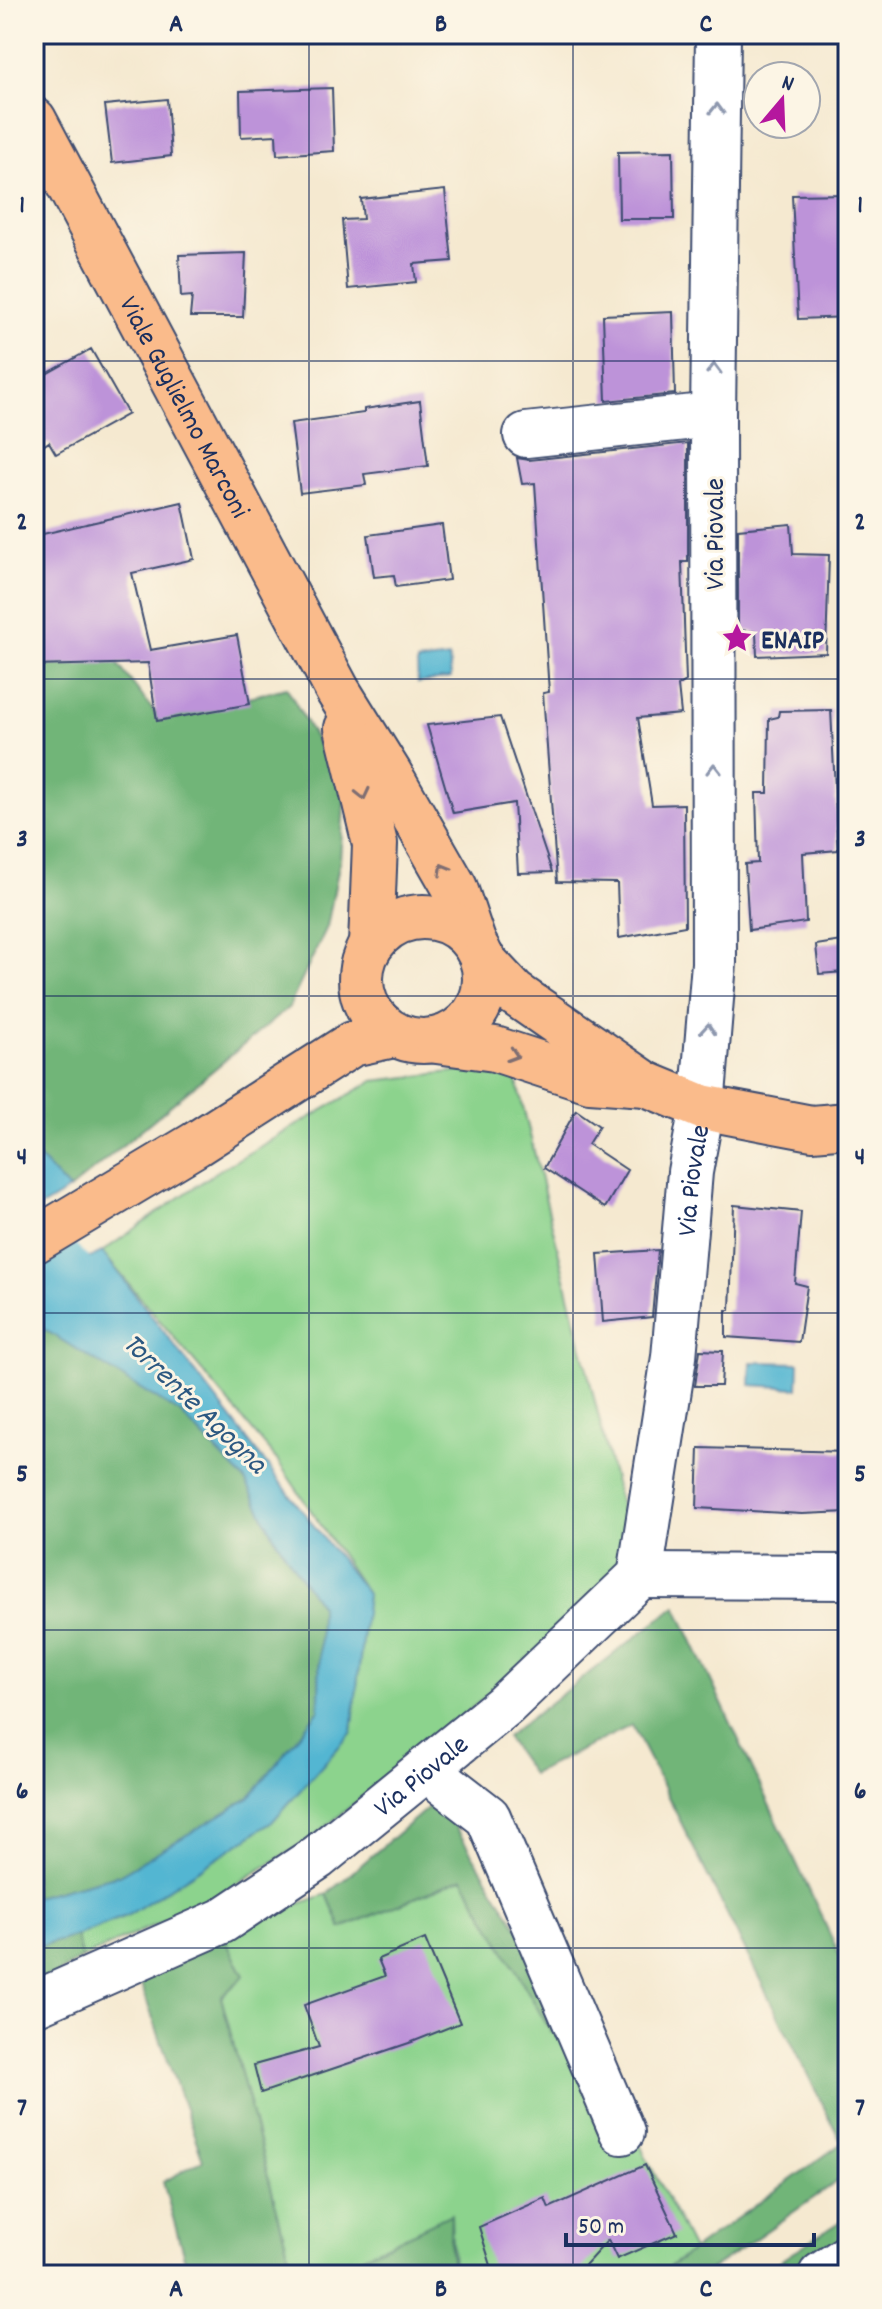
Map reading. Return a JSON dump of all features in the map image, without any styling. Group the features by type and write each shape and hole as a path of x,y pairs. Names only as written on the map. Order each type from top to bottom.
{"main road":[{"name":"Viale Guglielmo Marconi","path":"34,120 338,691 455,888 478,951 514,993 646,1084 702,1107 812,1128 848,1125"},
{"name":"Viale Guglielmo Marconi","path":"338,691 375,844 371,945"},
{"path":"421,917 440,919 458,928 478,951 486,981 482,1001 472,1019 456,1033 437,1041 415,1042 394,1035 380,1025 368,1010 360,976 363,960 384,930 401,920 421,917"},
{"path":"244,1114 334,1028 362,993"},
{"path":"34,1241 244,1114 352,1044 394,1035"},
{"name":"Viale Guglielmo Marconi","path":"437,1041 495,1049 590,1080 646,1084"}],"street":[{"name":"Via Piovale","path":"34,2004 222,1921 318,1857 505,1705 640,1576 674,1357 690,1172 702,1107 714,963 713,415 718,34"},
{"path":"526,435 713,415"},
{"path":"640,1576 848,1577"},
{"path":"426,1769 488,1817 622,2132"},
{"path":"821,2275 848,2257"}],"green space":[{"path":"107,650 159,718 287,688 345,792 340,860 327,927 289,1007 69,1190 34,1153 34,651"},
{"path":"513,1065 637,1574 312,1838 212,1899 82,1958 76,1936 128,1915 272,1822 352,1732 367,1594 277,1460 102,1252 216,1172 373,1081"},
{"path":"34,1323 180,1413 245,1480 275,1538 320,1606 319,1710 249,1798 119,1875 34,1897"},
{"path":"676,1606 848,1973 848,2174 703,2275 658,2275 842,2143 632,1725 532,1774 506,1737"},
{"path":"438,1799 571,2013 551,2032 463,1878 341,1928 327,1894"},
{"path":"463,1878 551,2031 571,2013 575,2016 693,2250 658,2275 453,2275 451,2215 324,2275 294,2275 221,1997 244,1976 224,1938 279,1911 327,1894 342,1928"},
{"path":"76,1936 82,1958 34,1989 34,1948"},
{"path":"224,1938 244,1976 221,1997 294,2275 189,2275 163,2182 203,2160 140,1982"},
{"path":"451,2214 453,2275 324,2275"},
{"path":"848,2216 848,2236 795,2275 759,2275"}],"water":[{"path":"449,658 451,678 418,683 417,662"},
{"path":"34,1153 69,1190 34,1211"},
{"path":"102,1252 367,1594 352,1732 272,1822 128,1915 76,1936 34,1948 34,1897 119,1875 249,1798 319,1710 320,1606 275,1538 245,1480 180,1413 34,1323 34,1284"},
{"path":"751,1362 799,1363 798,1388 750,1385"}],"building":[{"path":"332,88 334,151 277,155 276,135 241,137 240,91"},
{"path":"167,99 171,156 112,163 105,105"},
{"path":"673,151 674,219 619,219 618,152"},
{"path":"445,190 452,261 414,264 416,282 348,289 342,220 363,219 361,199"},
{"path":"848,194 848,317 798,319 792,195"},
{"path":"246,253 243,317 190,317 192,296 181,297 179,255"},
{"path":"673,312 675,394 606,401 603,315"},
{"path":"91,349 128,414 56,454 49,442 34,452 34,381"},
{"path":"420,401 428,466 364,474 366,485 300,493 291,423 364,413 364,409"},
{"path":"688,443 688,562 682,562 686,681 678,686 681,714 638,718 652,805 684,804 685,926 619,938 617,883 557,882 543,693 549,692 535,483 522,484 517,458 529,460"},
{"path":"182,502 194,559 132,573 150,650 237,635 250,704 157,721 148,663 34,666 34,536"},
{"path":"791,524 793,554 829,555 826,653 757,656 756,632 738,630 738,529"},
{"path":"442,525 449,580 396,587 394,575 374,577 368,535"},
{"path":"831,710 838,850 803,853 806,922 749,930 745,864 758,863 756,793 768,793 769,719 778,717 779,711"},
{"path":"500,717 552,872 518,873 514,803 453,813 427,725"},
{"path":"842,941 844,972 819,974 816,945"},
{"path":"576,1110 599,1126 588,1144 627,1170 605,1208 544,1168"},
{"path":"734,1205 801,1212 795,1283 807,1286 799,1342 726,1337"},
{"path":"658,1250 652,1317 603,1322 598,1254"},
{"path":"700,1350 723,1351 721,1386 695,1386"},
{"path":"699,1448 848,1452 848,1512 802,1514 697,1508"},
{"path":"425,1939 460,2023 261,2093 254,2065 319,2047 304,2005 385,1976 378,1959"},
{"path":"645,2165 677,2233 617,2259 608,2240 576,2275 494,2275 479,2227 545,2198 549,2208"}],"waterway":[{"name":"Torrente Agogna","path":"34,1247 118,1327"}],"place":[{"name":"ENAIP","path":"737,638"}]}
